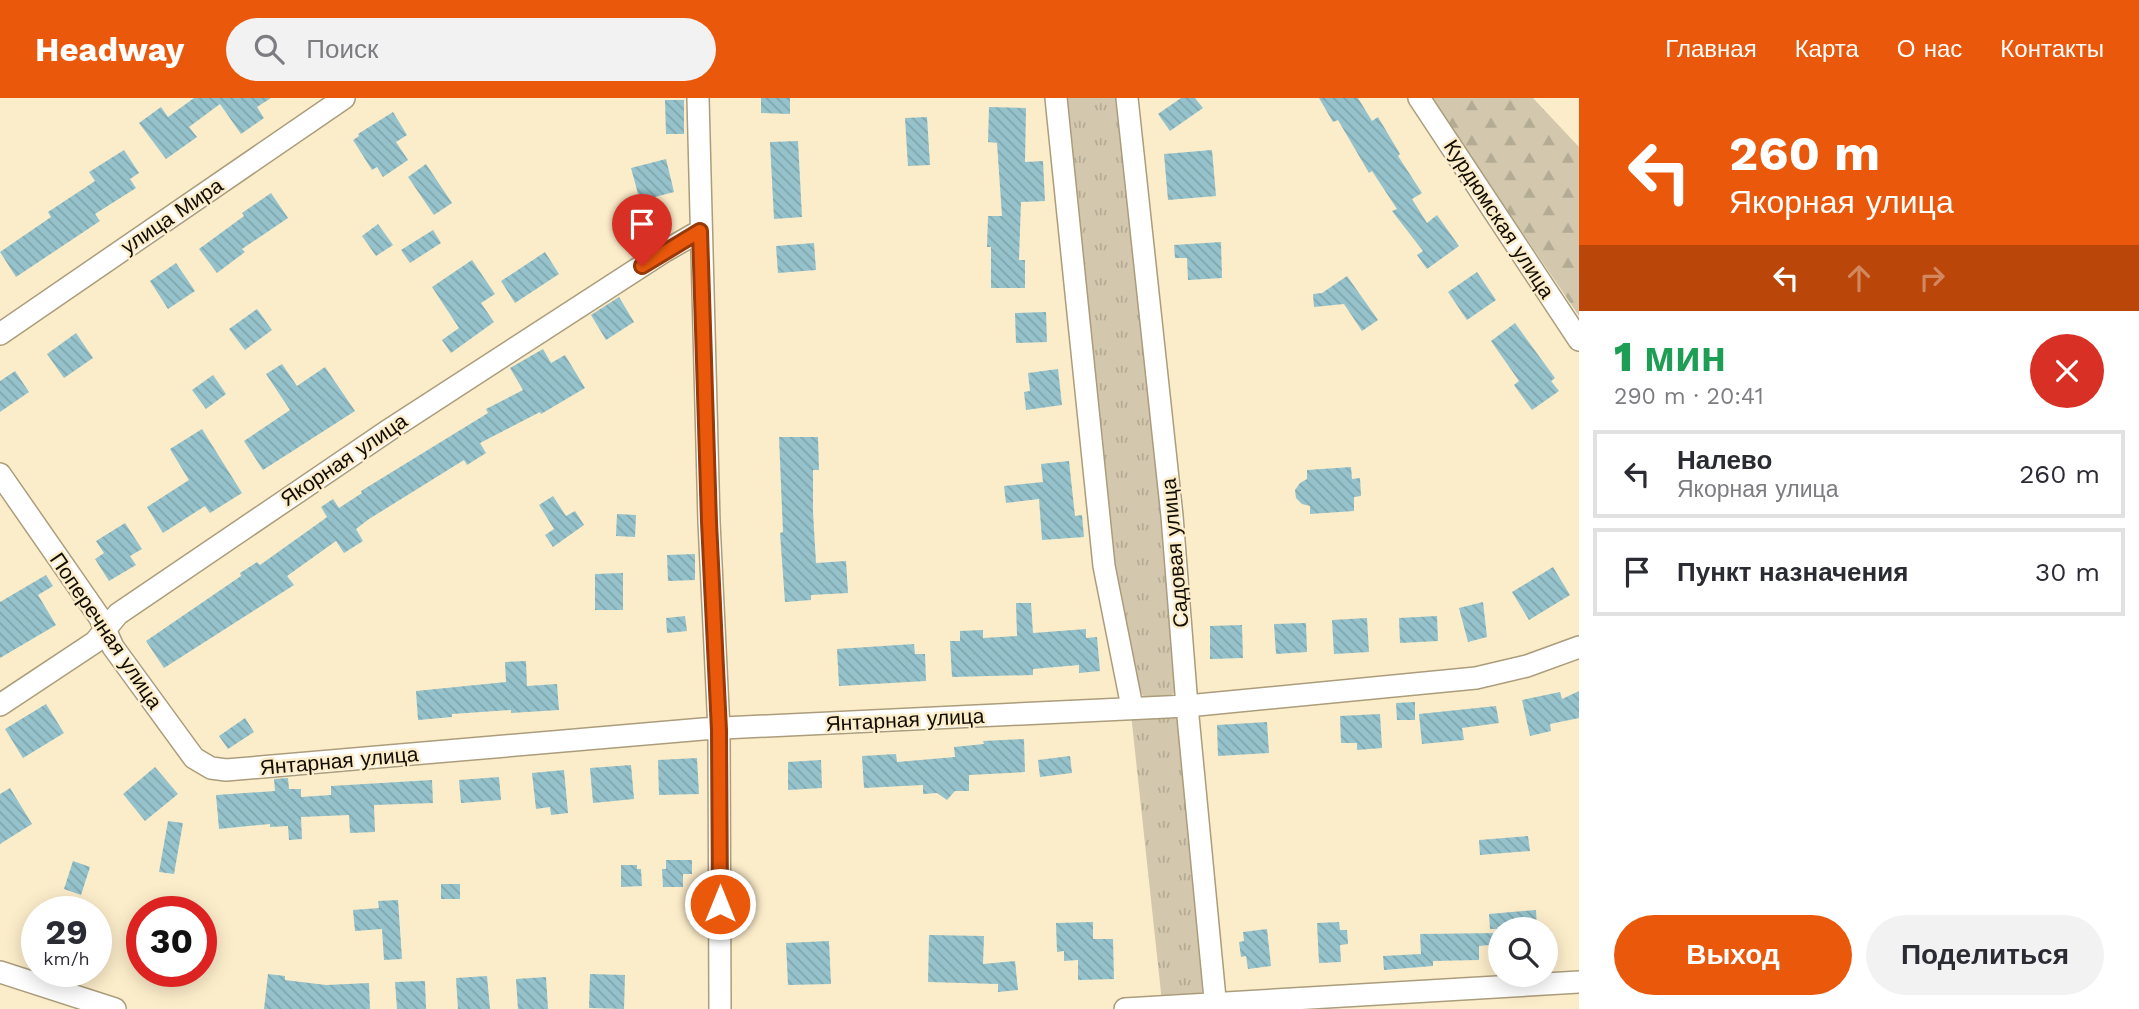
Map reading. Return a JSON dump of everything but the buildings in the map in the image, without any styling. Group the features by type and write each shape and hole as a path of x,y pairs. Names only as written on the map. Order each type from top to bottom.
{"street":[{"name":"улица Мира","path":"0,334 344,98"},
{"path":"698,98 709,522 719,730 720,1009"},
{"path":"1056,98 1104,566 1132,707"},
{"name":"Садовая улица","path":"1127,98 1172,516 1216,1006"},
{"name":"Курдюмская улица","path":"1419,98 1579,340"},
{"name":"Якорная улица","path":"0,705 95,642 118,614 389,429 700,231"},
{"name":"Поперечная улица","path":"0,474 100,618 113,647 194,758 211,768 226,770"},
{"name":"Янтарная улица","path":"226,770 719,730 1187,706 1476,678 1527,666 1579,647"},
{"path":"0,972 115,1009"},
{"path":"1125,1009 1216,1006 1579,982"}],"green space":[{"path":"1062,98 1120,98 1179,690 1166,698 1144,697 1135,685 1111,565"},
{"path":"1431,98 1533,98 1579,147 1579,316"},
{"path":"1172,711 1184,721 1198,880 1203,991 1194,1000 1162,1002 1131,714"}],"route":[{"path":"642,266 700,231 719,730 720,904"}]}
